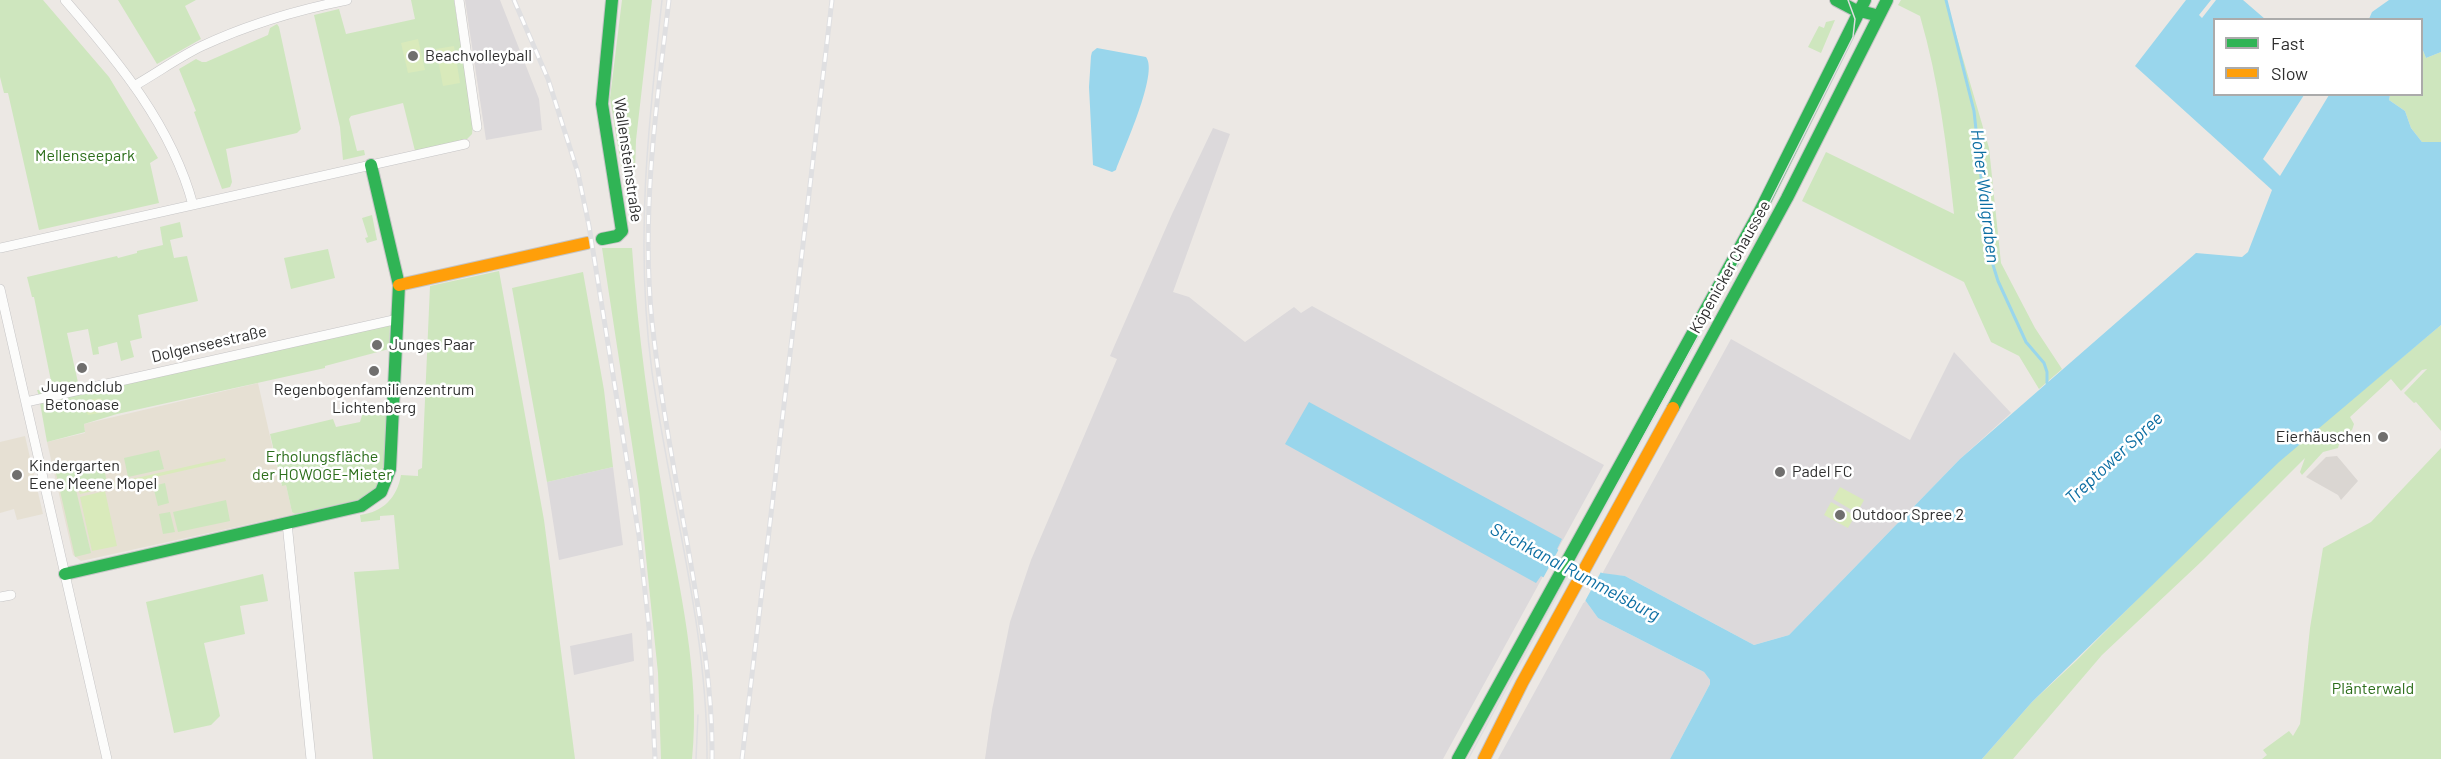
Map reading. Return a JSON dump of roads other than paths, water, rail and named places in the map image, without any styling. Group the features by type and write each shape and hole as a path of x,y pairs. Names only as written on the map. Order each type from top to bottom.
{"main road":[{"name":"Wallensteinstraße","path":"602,239 618,236 622,231 602,104 612,0"},
{"path":"1836,0 1883,8"},
{"path":"1873,0 1883,8"},
{"name":"Köpenicker Chaussee","path":"1458,759 1548,600 1635,434 1667,381 1759,213 1862,6"},
{"name":"Köpenicker Chaussee","path":"1484,759 1563,608 1663,429 1687,380 1787,198 1883,8"},
{"path":"65,574 361,506 380,496 390,469 399,285 371,165"},
{"path":"399,285 587,243"}],"street":[{"path":"65,0 123,69 167,137 187,181 193,205"},
{"path":"459,0 477,127"},
{"path":"134,86 200,47 245,27 344,1"},
{"path":"0,248 465,144"},
{"path":"0,289 107,759"},
{"name":"Dolgenseestraße","path":"26,402 398,319"},
{"path":"287,523 310,759"},
{"path":"0,597 11,595"}],"water":[{"path":"2186,0 2211,0 2199,15 2202,18 2216,0 2243,0 2264,18 2213,18 2213,96 2303,96 2263,159 2280,176 2328,96 2390,96 2389,100 2405,111 2411,128 2422,142 2441,142 2441,325 2279,462 2032,702 1982,759 1670,759 1710,684 1704,672 1598,618 1585,600 1541,576 1536,583 1285,444 1309,402 1562,539 1557,549 1602,573 1625,576 1754,645 1789,635 1960,459 2196,253 2242,257 2248,252 2272,190 2135,66"},
{"path":"2389,0 2441,0 2441,52 2426,58 2423,50 2423,18 2369,18 2372,12"},
{"path":"1097,48 1146,57 1149,66 1144,95 1116,170 1112,172 1093,165 1089,87 1091,56"}],"waterway":[{"name":"Hoher Wallgraben","path":"1946,0 1974,111 1989,252 1998,281 2026,342 2044,363 2047,383"}],"tram line":[{"path":"662,0 645,186 644,278 652,372 695,613 706,710 707,759"},
{"path":"1468,759 1755,232 1853,37 1855,19 1848,0"},
{"path":"696,759 698,715"}],"railway":[{"path":"514,0 548,79 578,173 589,226 639,536 649,628 655,759"},
{"path":"669,0 659,80 649,201 649,282 660,383 706,662 711,710 712,759"},
{"path":"742,759 832,0"}],"place":[{"name":"Beachvolleyball","path":"413,56"},
{"name":"Junges Paar","path":"377,345"},
{"name":"Jugendclub Betonoase","path":"82,368"},
{"name":"Regenbogenfamilienzentrum Lichtenberg","path":"374,371"},
{"name":"Eierhäuschen","path":"2383,437"},
{"name":"Padel FC","path":"1780,472"},
{"name":"Kindergarten Eene Meene Mopel","path":"17,475"},
{"name":"Outdoor Spree 2","path":"1840,515"}],"park label":[{"name":"Mellenseepark","path":"85,156"},
{"name":"Erholungsfläche der HOWOGE-Mieter","path":"322,466"},
{"name":"Plänterwald","path":"2373,689"}],"water label":[{"name":"Treptower Spree","path":"2114,458"},
{"name":"Stichkanal Rummelsburg","path":"1575,572"}]}
